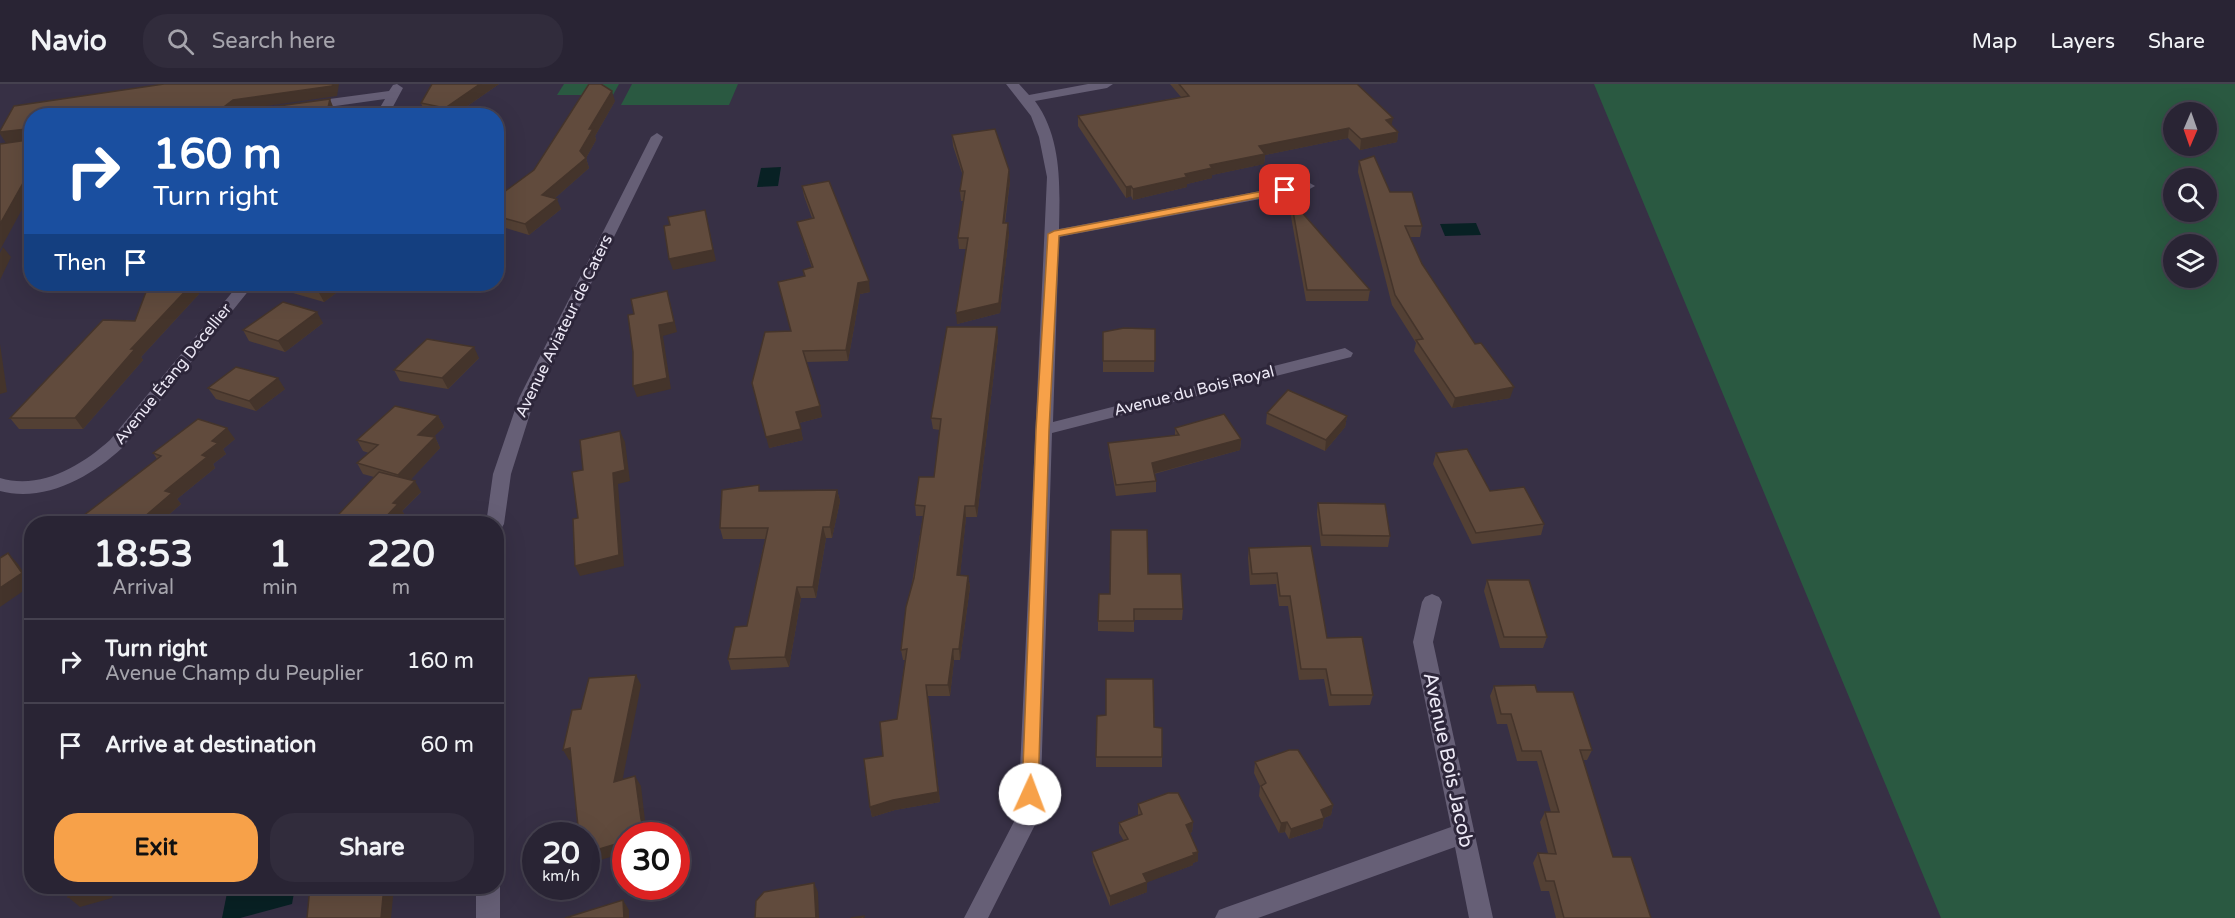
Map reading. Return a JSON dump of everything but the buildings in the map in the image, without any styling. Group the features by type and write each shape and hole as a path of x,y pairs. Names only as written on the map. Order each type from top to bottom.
{"street":[{"path":"976,918 1029,815 1043,430 1054,234 1054,177 1041,118 1028,99 1012,84"},
{"path":"1028,99 1107,84"},
{"path":"297,107 397,89"},
{"path":"386,108 397,89"},
{"name":"Avenue Aviateur de Caters","path":"496,516 502,474 527,398 657,137"},
{"path":"1054,234 1308,186"},
{"name":"Avenue Étang Decellier","path":"0,484 8,488 58,482 97,462 116,444 241,291"},
{"name":"Avenue du Bois Royal","path":"1043,430 1345,353"},
{"name":"Avenue Bois Jacob","path":"1432,602 1423,642 1481,918"},
{"path":"1227,918 1464,833"},
{"path":"488,894 488,918"}],"green space":[{"path":"564,84 619,84 613,95 557,95"},
{"path":"632,84 738,84 729,105 621,105"},
{"path":"1594,84 2235,84 2235,918 1941,918"}],"shaded area":[{"path":"781,167 778,186 757,187 761,168"},
{"path":"1476,223 1481,235 1445,236 1440,224"},
{"path":"227,894 294,894 292,904 240,918 222,918"}],"route":[{"path":"1030,794 1043,430 1054,234 1285,190"}]}
